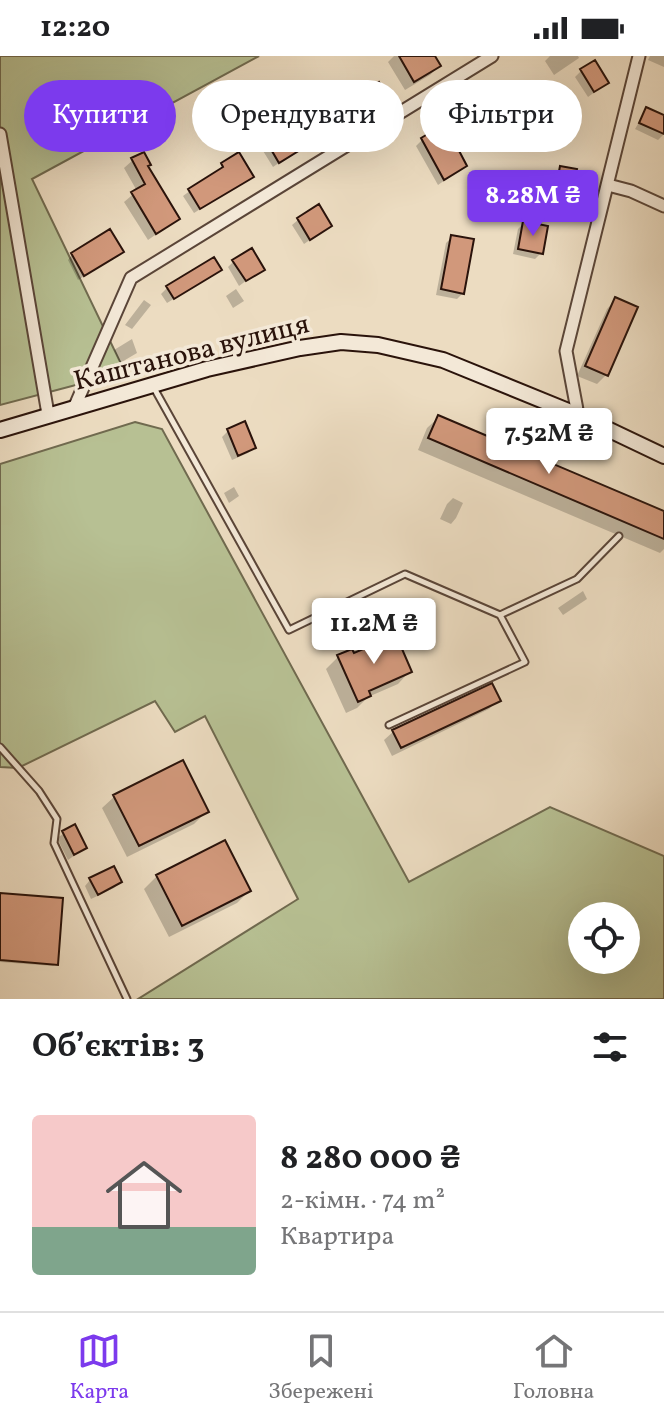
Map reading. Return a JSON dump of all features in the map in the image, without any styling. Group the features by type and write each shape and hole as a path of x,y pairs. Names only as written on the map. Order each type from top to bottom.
{"main road":[{"name":"Каштанова вулиця","path":"0,430 151,384 300,348 341,342 411,351 443,360 578,415 664,456"}],"street":[{"path":"75,406 131,278 492,56"},
{"path":"578,415 566,351 639,56"},
{"path":"0,134 48,414"},
{"path":"608,185 631,191 664,206"}],"lane":[{"path":"151,384 289,630 405,574 500,615 525,662 389,725"},
{"path":"500,615 577,579 619,536"},
{"path":"0,747 39,791 57,819 54,843 127,999"}],"green space":[{"path":"0,56 259,56 215,80 192,80 192,92 176,101 176,80 24,80 24,152 82,152 32,179 125,372 0,405"},
{"path":"135,422 162,429 409,882 550,807 664,856 664,999 138,999 298,899 205,716 175,732 155,701 18,768 0,767 0,464"}],"building":[{"path":"399,56 435,56 441,66 414,82"},
{"path":"595,60 609,83 594,92 580,69"},
{"path":"646,107 664,115 664,134 639,123"},
{"path":"144,152 151,165 148,166 180,219 156,234 131,192 145,184 131,158"},
{"path":"239,152 254,177 200,209 188,189 223,167 221,163"},
{"path":"273,152 297,152 279,163"},
{"path":"429,152 460,152 467,166 444,180"},
{"path":"560,166 577,169 571,196 555,193"},
{"path":"319,204 332,226 310,240 297,218"},
{"path":"523,221 548,226 543,254 518,249"},
{"path":"110,229 124,252 84,276 71,253"},
{"path":"451,235 474,239 464,294 441,289"},
{"path":"252,248 265,270 246,281 232,260"},
{"path":"214,257 222,270 174,299 166,286"},
{"path":"615,297 638,307 608,376 585,366"},
{"path":"438,415 664,511 664,539 428,438"},
{"path":"245,421 256,448 238,456 227,429"},
{"path":"396,635 412,672 369,691 371,696 358,702 337,655 352,649 354,653"},
{"path":"492,683 501,701 401,748 392,730"},
{"path":"183,760 209,812 139,846 113,795"},
{"path":"75,824 87,848 74,855 62,831"},
{"path":"225,840 251,891 182,926 156,875"},
{"path":"114,866 122,882 98,895 89,878"},
{"path":"0,893 63,898 58,965 0,960"}]}
